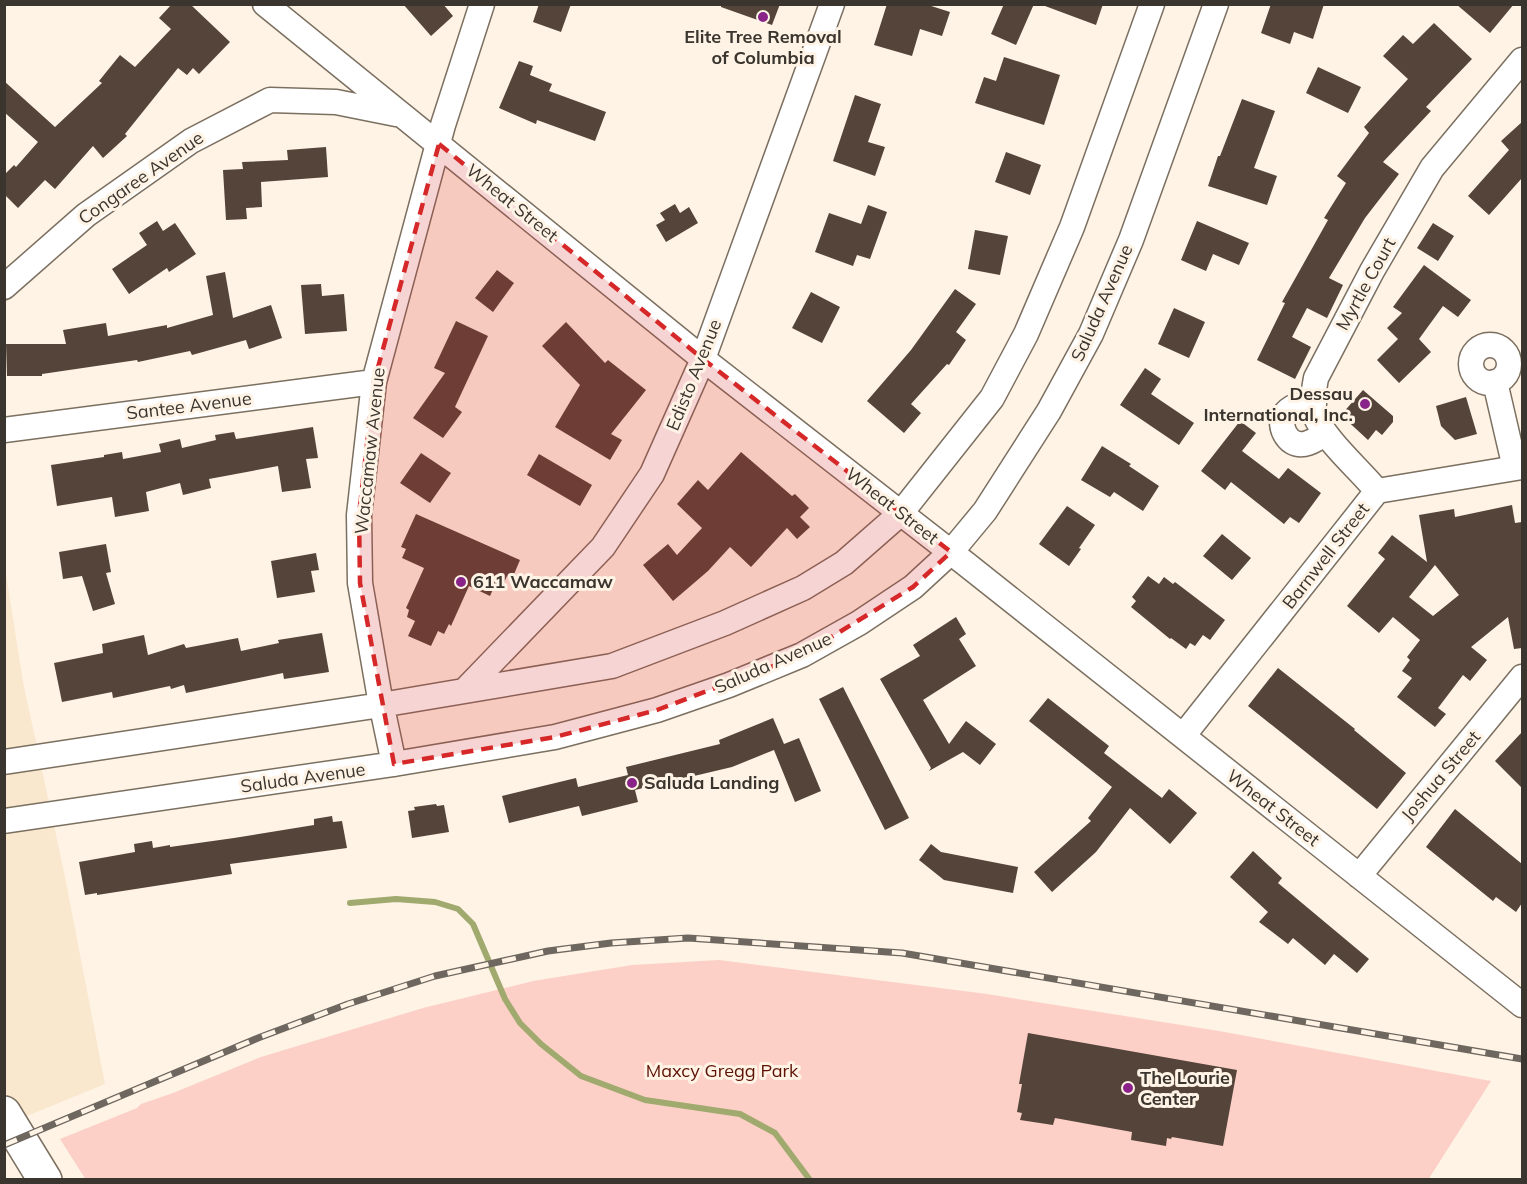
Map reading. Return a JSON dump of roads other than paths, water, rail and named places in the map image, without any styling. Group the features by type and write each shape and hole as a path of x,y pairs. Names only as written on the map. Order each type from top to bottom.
{"main road":[{"path":"4,1113 45,1179"}],"street":[{"name":"Wheat Street","path":"265,4 703,359 951,552 1522,1005"},
{"name":"Waccamaw Avenue","path":"394,765 360,583 359,515 374,382 443,125 482,4"},
{"name":"Edisto Avenue","path":"465,690 603,547 652,474 703,359 832,4"},
{"path":"4,762 381,705 612,666 725,623 803,588 844,563 901,513 992,398 1026,334 1072,226 1152,4"},
{"name":"Saluda Avenue","path":"4,821 394,765 555,737 657,710 729,685 802,655 859,623 913,587 951,552 985,511 1049,411 1091,334 1131,240 1216,4"},
{"name":"Myrtle Court","path":"1377,490 1325,433 1315,414 1313,396 1316,378 1371,271 1432,168 1522,60"},
{"name":"Congaree Avenue","path":"4,287 86,214 191,141 270,100 336,102 400,115"},
{"name":"Santee Avenue","path":"4,430 374,382"},
{"path":"1495,382 1519,468"},
{"path":"1314,404 1296,405 1290,408 1282,418 1283,432 1291,441 1304,444 1310,443 1325,433"},
{"name":"Barnwell Street","path":"1183,736 1377,490 1519,468"},
{"name":"Joshua Street","path":"1359,876 1522,677"}],"waterway":[{"path":"350,903 396,899 435,902 458,909 473,924 505,999 520,1023 541,1044 581,1076 645,1100 740,1114 775,1133 810,1180"}],"railway":[{"path":"4,1145 258,1038 348,1004 435,976 548,951 611,943 688,938 902,953 1522,1059"}],"place":[{"name":"Elite Tree Removal of Columbia","path":"763,17"},
{"name":"Dessau International, Inc.","path":"1365,404"},
{"name":"611 Waccamaw","path":"461,582"},
{"name":"Saluda Landing","path":"632,783"},
{"name":"The Lourie Center","path":"1128,1088"}],"park label":[{"name":"Maxcy Gregg Park","path":"722,1071"}]}
